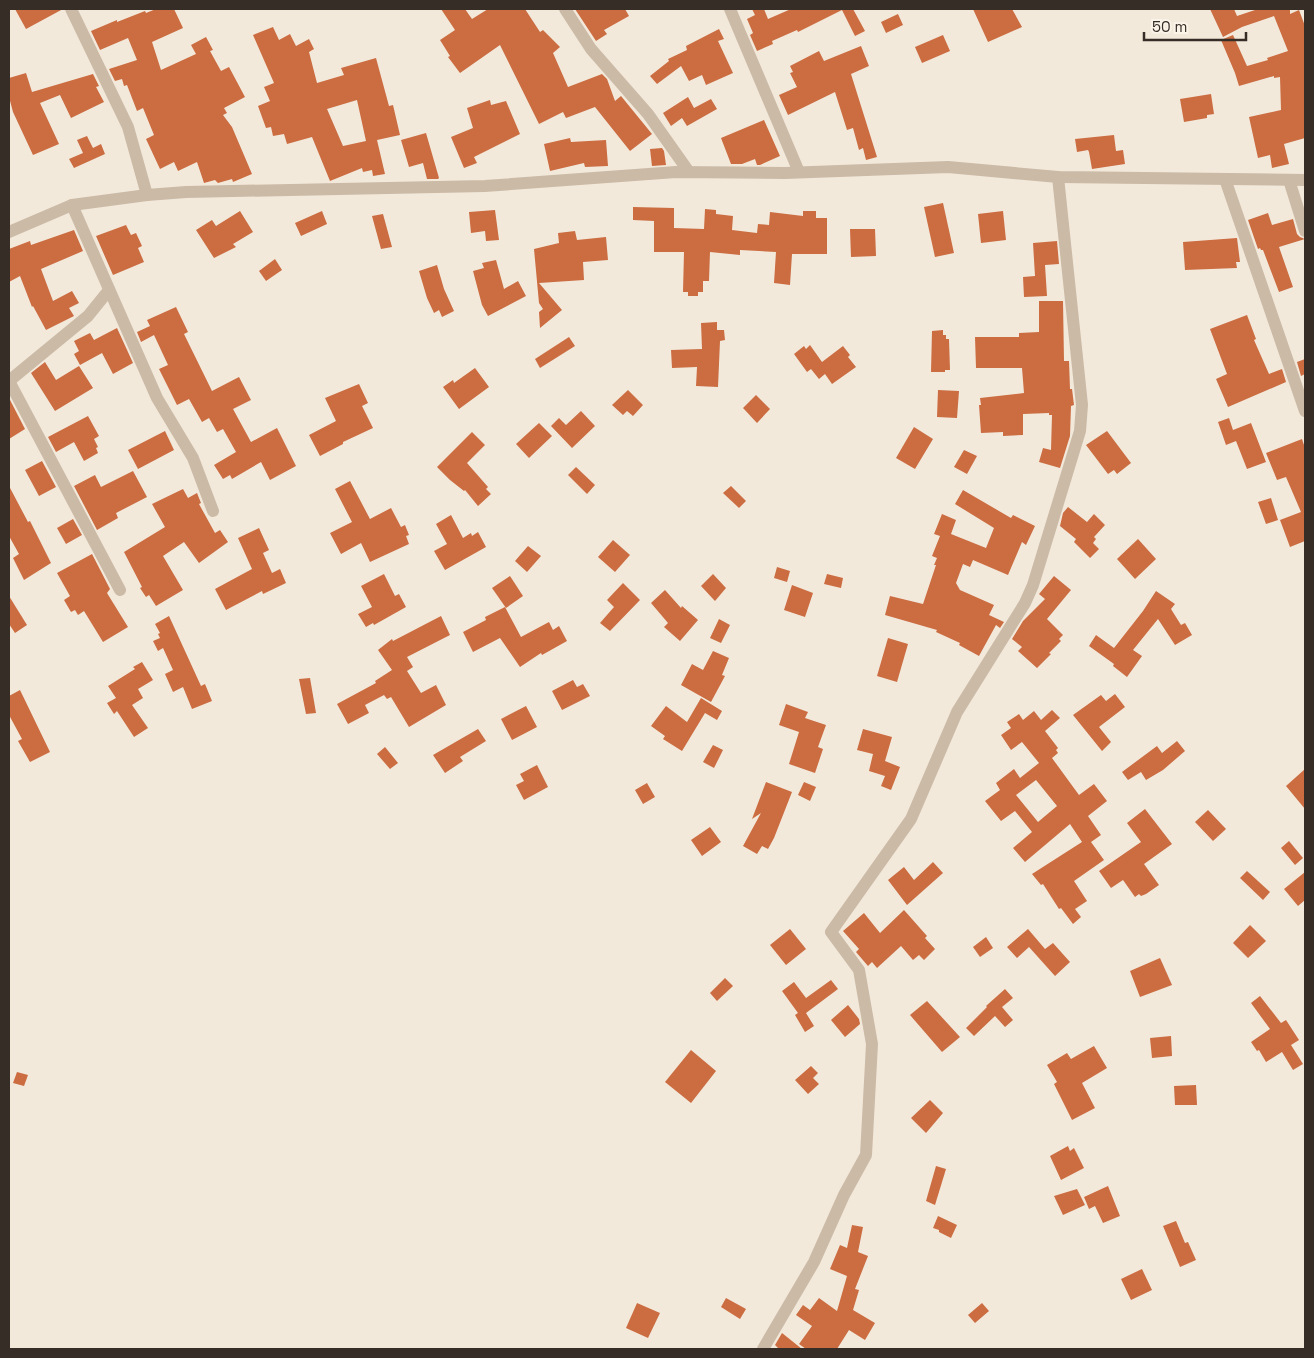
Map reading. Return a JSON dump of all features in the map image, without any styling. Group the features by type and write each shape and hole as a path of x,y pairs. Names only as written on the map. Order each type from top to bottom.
{"street":[{"path":"72,9 128,127 147,195"},
{"path":"565,9 591,49 648,114 689,172"},
{"path":"730,9 799,172"},
{"path":"9,232 72,206 147,195 186,192 485,186 689,172 799,172 948,167 1058,177 1305,180"},
{"path":"763,1349 814,1262 844,1195 866,1154 872,1044 870,1030 859,970 831,932 911,819 957,712 1025,603 1033,585 1080,431 1082,405 1058,177"},
{"path":"1225,179 1305,411"},
{"path":"1289,180 1305,231"},
{"path":"72,206 157,398 193,458 212,511"},
{"path":"110,290 88,316 9,381 120,590"}],"building":[{"path":"15,9 63,9 26,29"},
{"path":"156,9 174,9 183,28 152,42 161,70 196,54 191,45 206,37 213,50 210,51 221,71 229,67 245,97 224,108 227,113 223,115 232,127 252,174 233,182 232,179 218,183 215,180 204,183 197,162 178,171 174,162 160,169 146,139 154,135 143,108 137,111 127,85 124,86 122,79 115,81 109,69 137,60 128,38 100,50 91,31 117,20 117,22 145,11 146,13"},
{"path":"441,9 465,9 472,19 488,9 525,9 540,32 543,30 560,47 553,53 568,87 602,74 607,79 615,101 621,96 652,134 630,151 595,107 566,118 563,112 539,124 500,45 460,73 448,57 450,56 440,40 455,30"},
{"path":"575,9 625,9 629,16 604,30 607,34 596,41"},
{"path":"752,9 764,9 768,19 791,9 853,9 865,31 855,36 842,10 798,32 797,30 772,41 773,44 757,51 750,35 753,33 747,19 755,15"},
{"path":"973,9 1012,9 1022,27 988,42"},
{"path":"1210,9 1234,9 1237,16 1258,9 1290,9 1290,14 1299,10 1305,26 1305,138 1284,144 1289,164 1272,168 1270,155 1258,158 1249,117 1281,110 1280,77 1274,78 1274,76 1239,86 1221,40 1233,35 1247,66 1268,60 1267,58 1288,51 1274,16 1242,27 1223,37"},
{"path":"898,14 903,25 886,33 881,22"},
{"path":"273,27 279,40 290,34 296,46 309,39 314,49 309,52 317,83 344,75 341,68 376,58 389,106 393,105 400,135 377,140 385,174 373,176 372,170 363,172 362,168 330,181 312,137 287,144 284,134 273,136 271,127 266,128 258,106 270,101 264,87 274,83 253,35","holes":["357,100 366,141 343,146 327,109"]},
{"path":"719,29 724,39 718,41 733,73 706,85 702,75 689,81 681,66 657,84 650,76 669,61 668,59 687,50 686,46"},
{"path":"943,35 950,51 922,63 915,47"},
{"path":"861,46 869,66 851,74 877,157 866,160 863,148 859,150 853,128 847,130 835,92 788,115 779,95 797,87 790,73 793,72 790,66 819,51 824,61"},
{"path":"26,73 32,92 93,74 99,86 96,87 104,102 71,118 60,95 40,103 59,144 33,155 13,112 9,97 9,78"},
{"path":"1211,94 1214,114 1207,115 1207,118 1184,122 1180,99"},
{"path":"688,97 694,108 711,99 717,109 687,126 682,118 671,126 663,113"},
{"path":"490,100 491,105 506,101 520,134 474,157 477,163 464,168 451,137 473,128 467,108"},
{"path":"764,120 780,156 760,165 757,165 755,159 742,164 731,164 721,138"},
{"path":"426,133 438,179 427,179 423,163 409,167 401,140"},
{"path":"1114,135 1116,151 1123,150 1125,164 1092,169 1088,150 1077,152 1075,139"},
{"path":"87,136 93,148 101,144 105,154 74,168 69,159 83,153 77,140"},
{"path":"570,138 571,142 606,140 608,166 585,167 584,163 550,171 544,144"},
{"path":"662,148 666,165 652,166 650,149"},
{"path":"943,203 954,253 935,257 924,207"},
{"path":"633,207 674,208 674,228 704,229 705,209 716,210 716,214 733,216 732,230 757,233 758,224 769,225 770,212 803,216 803,211 816,211 816,218 827,218 827,254 792,254 790,285 774,283 776,252 740,250 740,255 710,252 709,281 703,281 703,292 698,292 698,296 688,296 688,292 683,292 684,252 654,252 654,221 633,220"},
{"path":"495,210 499,240 486,241 485,231 471,233 469,212"},
{"path":"240,211 253,232 233,244 236,247 214,258 196,230 212,220 216,226"},
{"path":"322,211 327,224 301,236 295,223"},
{"path":"1003,211 1006,240 981,243 978,214"},
{"path":"1268,213 1272,225 1293,219 1297,234 1305,239 1279,247 1293,287 1279,292 1263,250 1258,249 1248,220"},
{"path":"383,214 392,247 381,249 372,216"},
{"path":"126,225 131,235 136,233 142,246 138,248 144,262 113,275 96,236"},
{"path":"850,229 875,229 876,256 851,257"},
{"path":"74,230 83,251 41,269 53,301 72,291 79,303 69,308 74,316 46,330 32,307 20,276 9,282 9,249 30,241 31,245"},
{"path":"575,231 577,240 606,237 608,260 583,262 584,280 539,283 562,310 540,328 539,312 543,309 539,303 534,249 559,243 558,233"},
{"path":"1237,238 1240,262 1236,262 1237,268 1185,270 1183,242"},
{"path":"1057,241 1059,264 1045,265 1047,296 1024,297 1023,277 1035,276 1033,243"},
{"path":"275,259 282,270 266,281 259,271"},
{"path":"496,260 504,289 518,281 526,296 488,316 482,305 473,271 484,268 482,263"},
{"path":"437,265 444,289 454,311 442,317 439,310 434,313 427,298 419,271"},
{"path":"1039,301 1063,301 1064,361 1069,361 1070,389 1072,389 1074,405 1071,406 1070,436 1060,468 1039,462 1043,448 1051,450 1052,415 1049,415 1049,413 1023,414 1023,435 1003,436 1003,432 981,433 980,398 1024,393 1022,368 976,368 975,337 1019,337 1019,333 1039,332"},
{"path":"176,307 188,332 184,334 212,391 239,377 251,400 233,409 251,442 277,428 296,466 270,480 261,462 232,479 230,475 223,479 214,465 236,452 223,429 217,432 209,418 202,422 189,399 177,405 159,369 168,365 154,335 141,342 137,332 150,326 147,320"},
{"path":"1247,315 1256,339 1254,340 1269,374 1282,369 1286,382 1228,407 1216,379 1227,374 1210,329"},
{"path":"717,322 717,330 724,330 725,340 720,341 718,387 696,386 697,367 672,368 671,350 702,349 701,323"},
{"path":"117,328 133,363 113,374 102,353 80,365 74,354 79,351 74,341 90,333 94,340"},
{"path":"943,330 943,335 946,335 946,339 949,339 950,370 931,372 932,331"},
{"path":"569,337 575,346 540,368 535,359"},
{"path":"810,345 822,362 843,346 850,355 848,357 856,367 832,384 825,374 819,379 811,369 807,372 794,354 804,346 806,349"},
{"path":"1305,359 1305,374 1301,376 1297,362"},
{"path":"45,362 56,380 79,366 93,388 55,411 31,373"},
{"path":"475,368 489,387 459,409 443,387 453,380 454,383"},
{"path":"359,384 368,403 362,406 373,428 343,442 343,444 320,456 309,435 336,421 325,398"},
{"path":"628,390 643,405 633,416 627,411 623,415 612,405"},
{"path":"938,390 959,391 957,418 937,417"},
{"path":"756,395 770,409 757,423 743,408"},
{"path":"9,398 25,429 9,439"},
{"path":"581,411 595,426 572,448 551,426 559,418 566,425"},
{"path":"88,416 99,436 94,439 98,447 96,448 98,453 84,461 74,442 56,452 48,437"},
{"path":"1229,418 1233,430 1251,423 1266,462 1247,469 1236,441 1226,445 1218,422"},
{"path":"539,423 552,436 529,458 516,444"},
{"path":"914,427 933,439 915,469 896,458"},
{"path":"165,431 174,450 138,469 128,450"},
{"path":"1107,431 1131,463 1117,474 1114,470 1108,474 1086,445"},
{"path":"472,432 485,445 467,463 488,487 486,489 491,494 478,506 465,490 450,480 437,467"},
{"path":"1302,439 1305,448 1305,541 1290,547 1280,520 1301,512 1286,477 1277,480 1266,453"},
{"path":"964,450 977,456 967,474 954,467"},
{"path":"42,461 56,487 39,496 25,470"},
{"path":"576,467 595,485 587,494 568,475"},
{"path":"133,471 147,497 116,513 118,518 97,530 74,486 95,475 101,487"},
{"path":"350,481 370,519 391,508 401,527 405,525 409,535 406,536 409,544 370,562 361,543 341,554 330,533 352,522 335,489"},
{"path":"9,486 28,522 30,521 51,563 24,580 13,558 19,554 9,536"},
{"path":"731,486 746,501 739,508 723,493"},
{"path":"183,489 188,498 197,493 201,503 199,504 215,533 220,530 228,542 199,563 184,542 163,556 183,590 156,606 149,595 146,597 140,588 142,587 124,552 165,527 152,504"},
{"path":"963,490 1011,518 1013,515 1035,526 1026,545 1022,542 1008,575 973,560 970,567 963,564 956,583 960,590 994,605 989,615 1004,622 1000,628 996,625 979,656 959,645 960,643 936,632 937,630 885,615 890,596 923,604 936,565 934,565 937,558 932,556 940,536 934,534 942,514 956,520 951,534 986,548 994,528 955,504"},
{"path":"1271,498 1278,520 1266,524 1258,502"},
{"path":"1068,507 1087,522 1094,514 1105,525 1094,537 1096,539 1093,543 1099,549 1090,558 1074,542 1076,539 1060,526 1063,513"},
{"path":"451,515 463,538 471,533 472,536 478,532 486,547 445,570 434,551 447,544 436,524"},
{"path":"73,519 82,535 66,544 57,528"},
{"path":"259,528 269,550 263,553 272,573 280,569 286,583 263,594 262,591 226,610 215,589 252,569 238,538"},
{"path":"1138,539 1156,559 1135,579 1117,559"},
{"path":"613,540 630,555 615,572 598,557"},
{"path":"528,546 541,556 527,572 515,561"},
{"path":"92,554 110,589 107,593 128,627 103,642 84,611 78,615 75,610 71,612 64,600 70,596 57,573"},
{"path":"777,567 790,571 787,582 774,578"},
{"path":"384,574 395,596 399,594 406,607 374,625 373,623 366,627 358,614 372,607 361,586"},
{"path":"713,574 726,588 715,601 701,586"},
{"path":"827,574 843,578 841,588 824,584"},
{"path":"510,576 523,596 506,608 492,588"},
{"path":"1054,576 1071,590 1047,619 1063,635 1059,639 1061,641 1049,653 1051,654 1037,668 1018,651 1022,647 1012,639 1023,621 1045,599 1039,594"},
{"path":"623,583 640,600 610,631 600,623 614,607 607,600"},
{"path":"792,585 813,593 805,617 784,610"},
{"path":"665,590 681,608 682,606 698,620 680,641 664,627 668,623 651,603"},
{"path":"1156,591 1175,604 1171,609 1181,625 1185,623 1192,635 1175,645 1158,619 1133,650 1142,656 1127,677 1113,666 1114,664 1089,646 1096,635 1114,648"},
{"path":"9,596 27,625 15,633 9,624"},
{"path":"505,607 521,637 549,622 553,630 559,626 567,641 542,655 541,653 520,667 500,638 473,652 463,632 486,620 485,617"},
{"path":"169,616 201,686 205,684 212,701 192,709 183,687 173,692 165,674 173,670 163,648 158,651 153,641 160,638 158,634 160,633 155,624"},
{"path":"441,616 450,635 407,657 413,667 407,671 421,693 436,685 446,705 409,727 391,697 387,699 384,695 365,705 369,713 348,724 337,704 376,683 375,681 392,670 378,650 392,639 393,641"},
{"path":"719,619 730,625 721,643 710,638"},
{"path":"888,638 908,644 897,682 877,676"},
{"path":"713,651 729,658 722,675 725,676 711,702 681,685 692,664 703,670"},
{"path":"142,662 153,680 138,689 143,698 132,705 148,728 134,737 117,711 114,714 107,703 116,698 108,686 135,669 133,667"},
{"path":"310,678 316,713 306,714 299,679"},
{"path":"573,680 577,687 583,684 590,696 562,710 552,691"},
{"path":"20,690 50,752 30,762 18,741 22,739 9,715 9,696"},
{"path":"1115,694 1125,707 1099,727 1111,742 1102,751 1073,715 1101,695 1106,701"},
{"path":"701,698 722,711 717,720 705,713 682,751 663,739 665,736 651,726 666,706 687,722"},
{"path":"786,704 808,712 805,718 826,725 818,747 823,749 815,773 789,764 799,732 779,725"},
{"path":"526,706 537,727 512,740 501,719"},
{"path":"1052,710 1060,718 1045,731 1058,748 1056,750 1058,753 1052,758 1079,795 1094,784 1107,801 1088,816 1101,835 1091,842 1104,860 1074,881 1087,901 1075,909 1081,917 1073,924 1061,908 1059,909 1043,884 1041,885 1032,874 1082,842 1070,824 1025,862 1013,848 1032,832 1015,811 1001,821 985,801 1000,790 996,783 1014,769 1020,778 1039,763 1022,742 1011,750 1001,735 1011,728 1007,722 1019,714 1023,720 1034,711 1041,720","holes":["1036,780 1057,806 1038,822 1016,795"]},
{"path":"478,729 486,741 460,757 463,761 445,773 433,755"},
{"path":"863,729 892,737 885,761 900,767 891,790 881,786 885,776 869,771 873,754 857,750"},
{"path":"1177,741 1185,751 1163,770 1146,780 1141,772 1128,780 1122,772 1157,746 1162,753"},
{"path":"713,745 723,750 714,768 703,762"},
{"path":"385,747 398,763 390,769 377,754"},
{"path":"537,765 548,787 524,800 516,785 524,781 520,774"},
{"path":"1305,769 1305,809 1286,786"},
{"path":"766,782 792,792 768,849 762,846 757,854 743,846 761,813 752,819"},
{"path":"804,782 816,787 810,801 798,795"},
{"path":"647,783 655,797 643,804 635,790"},
{"path":"1145,809 1172,844 1144,864 1159,885 1146,894 1141,896 1139,894 1135,897 1123,880 1111,888 1099,871 1141,842 1127,823"},
{"path":"1208,810 1226,829 1213,841 1195,822"},
{"path":"710,827 721,842 702,856 691,840"},
{"path":"1289,841 1303,858 1295,865 1281,848"},
{"path":"933,862 943,873 907,905 888,880 904,867 914,880"},
{"path":"1247,871 1270,892 1263,900 1240,878"},
{"path":"1305,872 1305,900 1298,906 1284,889"},
{"path":"904,910 927,936 925,938 935,949 924,960 919,955 913,960 901,946 877,968 872,962 868,966 856,952 859,949 843,931 864,913 880,933"},
{"path":"1250,925 1266,941 1248,958 1233,943"},
{"path":"790,929 806,949 786,965 770,945"},
{"path":"1028,929 1045,949 1053,943 1070,962 1055,976 1029,947 1017,958 1007,947"},
{"path":"986,937 993,948 980,957 973,947"},
{"path":"1160,958 1172,985 1140,997 1130,971"},
{"path":"725,978 733,986 717,1001 710,993"},
{"path":"831,980 838,989 806,1013 814,1026 805,1032 795,1015 798,1013 782,991 794,982 806,998"},
{"path":"1005,989 1013,998 1002,1007 1013,1020 1005,1027 995,1016 974,1036 966,1028"},
{"path":"1260,996 1281,1023 1286,1020 1299,1040 1291,1045 1303,1064 1293,1070 1282,1052 1266,1062 1259,1050 1257,1051 1251,1042 1270,1029 1251,1003"},
{"path":"927,1001 960,1037 942,1052 910,1015"},
{"path":"848,1005 859,1019 860,1024 845,1037 831,1020"},
{"path":"1171,1036 1172,1056 1152,1058 1150,1038"},
{"path":"1094,1046 1107,1068 1082,1083 1095,1108 1072,1120 1054,1084 1057,1082 1047,1065 1067,1053 1071,1059"},
{"path":"691,1050 716,1071 691,1103 665,1082"},
{"path":"811,1066 818,1073 813,1078 819,1084 808,1094 795,1080"},
{"path":"17,1072 28,1075 24,1086 13,1083"},
{"path":"1196,1085 1197,1105 1175,1105 1174,1086"},
{"path":"930,1100 943,1113 926,1133 911,1118"},
{"path":"1068,1146 1070,1151 1074,1148 1084,1168 1061,1180 1050,1156"},
{"path":"936,1166 946,1169 935,1205 926,1201"},
{"path":"1108,1186 1120,1216 1103,1223 1095,1206 1089,1209 1084,1197"},
{"path":"1077,1189 1085,1205 1063,1215 1054,1196"},
{"path":"938,1216 957,1225 951,1238 933,1228"},
{"path":"1176,1221 1185,1243 1188,1242 1196,1260 1180,1267 1163,1226"},
{"path":"852,1225 863,1227 858,1252 868,1256 855,1289 859,1290 853,1310 875,1323 865,1340 849,1330 837,1349 806,1349 799,1344 812,1326 796,1315 803,1305 810,1310 819,1298 837,1311 847,1276 830,1269 840,1245 847,1248"},
{"path":"1142,1269 1152,1290 1131,1300 1121,1279"},
{"path":"726,1298 746,1309 740,1319 721,1307"},
{"path":"637,1303 660,1313 648,1338 626,1328"},
{"path":"982,1303 989,1311 975,1323 968,1315"},
{"path":"782,1333 802,1349 779,1349 775,1345"}]}
